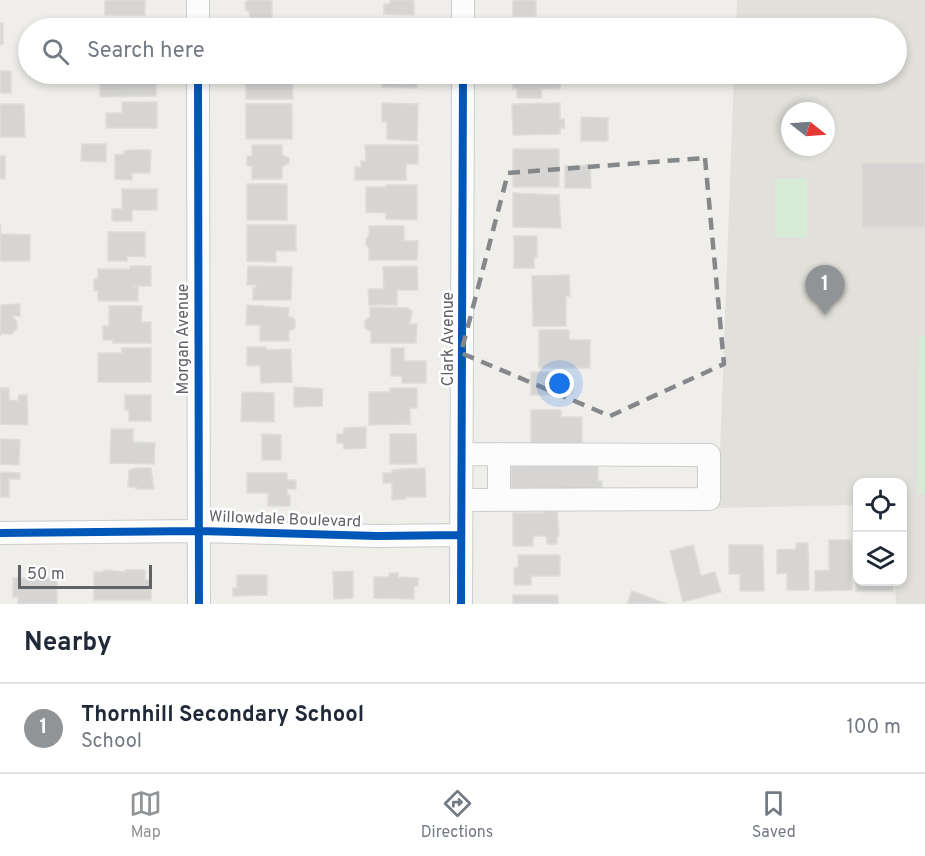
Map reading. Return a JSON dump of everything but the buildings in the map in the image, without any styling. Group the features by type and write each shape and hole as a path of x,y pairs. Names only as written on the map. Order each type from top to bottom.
{"street":[{"path":"198,0 198,18"},
{"path":"463,0 463,18"},
{"name":"Morgan Avenue","path":"198,84 199,604"},
{"name":"Clark Avenue","path":"461,604 463,84"},
{"path":"461,500 710,499 709,455 462,454"},
{"path":"499,454 499,500"},
{"name":"Willowdale Boulevard","path":"0,533 198,531 377,536 462,535"}],"highlighted area":[{"path":"705,158 724,364 610,416 461,353 508,173"}],"shaded area":[{"path":"737,0 925,0 925,604 896,604 895,586 907,586 907,478 853,478 853,505 718,508 734,84 907,84 907,18 736,18"}],"green space":[{"path":"775,178 807,178 807,238 775,238"},
{"path":"919,336 925,336 925,494 918,494"}],"cycle path":[{"path":"198,84 199,604"},
{"path":"461,604 463,84"},
{"path":"0,533 198,531 377,536 461,535"}],"place":[{"name":"Thornhill Secondary School","path":"825,315"}]}
